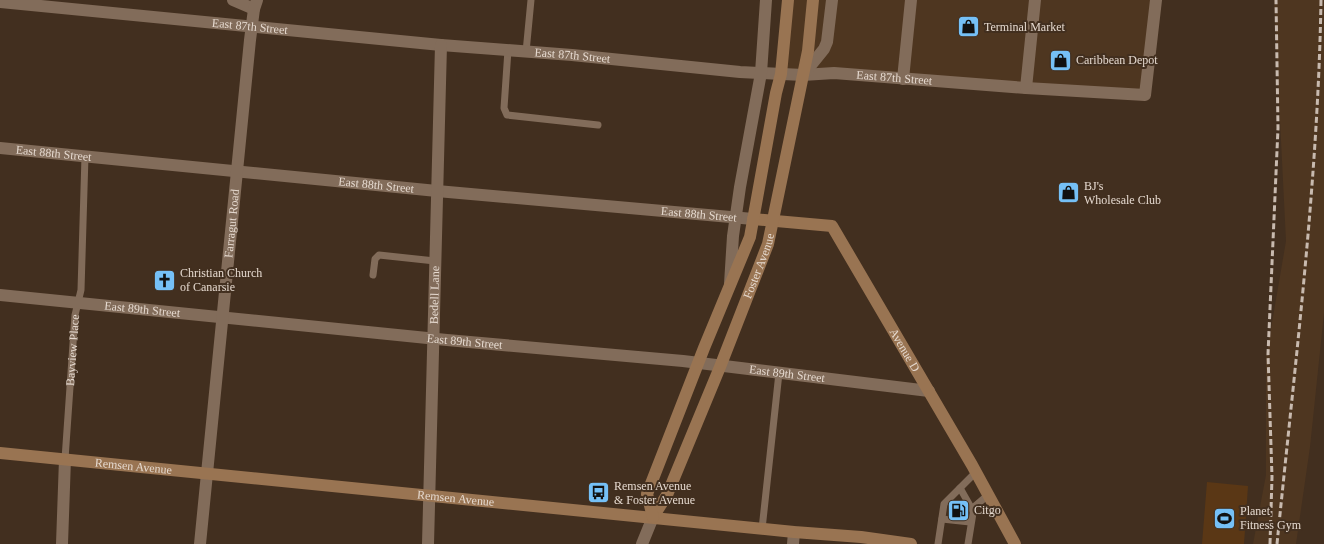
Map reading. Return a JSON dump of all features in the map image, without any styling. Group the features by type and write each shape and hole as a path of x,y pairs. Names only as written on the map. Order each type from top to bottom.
{"main road":[{"name":"Foster Avenue","path":"654,517 647,494 750,237 776,93 781,74 788,0"},
{"name":"Foster Avenue","path":"654,517 667,495 768,244 808,51 813,0"},
{"name":"Avenue D","path":"753,219 832,226 976,472 1015,544"},
{"name":"Remsen Avenue","path":"0,453 762,528 793,538 861,537 911,544"}],"street":[{"path":"233,0 256,5"},
{"path":"730,287 736,217 752,116 761,73 766,0"},
{"path":"803,75 827,42 832,0"},
{"path":"903,79 911,0"},
{"path":"1026,88 1035,0"},
{"name":"East 87th Street","path":"0,2 441,45 572,55 761,73 803,75 834,73 1026,88 1145,95 1156,0"},
{"name":"Farragut Road","path":"200,544 252,27 256,5"},
{"name":"Bedell Lane","path":"428,544 441,45"},
{"name":"East 88th Street","path":"0,148 438,191 753,219"},
{"name":"East 89th Street","path":"0,295 699,363 929,391"},
{"name":"Bayview Place","path":"62,544 66,459"},
{"name":"Foster Avenue","path":"642,544 654,517"}],"lane":[{"path":"526,52 531,0"},
{"path":"508,50 504,108 508,115 598,125"},
{"name":"Bayview Place","path":"66,459 75,315 79,303 80,290 85,156"},
{"path":"373,275 375,259 379,255 435,261"},
{"path":"762,528 779,373"},
{"path":"938,544 944,504 976,472"},
{"path":"960,488 973,510"},
{"path":"968,544 970,522 974,507 988,494"},
{"path":"942,519 970,522"}],"shaded area":[{"name":"Terminal Market","path":"788,0 1156,0 1145,95 781,74"},
{"path":"1274,0 1324,0 1324,313 1310,447 1296,544 1253,544 1266,475 1266,358 1286,241"},
{"name":"Planet Fitness Gym","path":"1207,482 1248,486 1244,544 1202,544"}],"railway":[{"path":"1270,544 1272,477 1268,354 1278,128 1276,0"},
{"path":"1277,544 1311,204 1319,68 1321,0"}],"place":[{"name":"Terminal Market","path":"969,27"},
{"name":"Caribbean Depot","path":"1061,60"},
{"name":"BJ's Wholesale Club","path":"1069,193"},
{"name":"Christian Church of Canarsie","path":"165,280"},
{"name":"Remsen Avenue & Foster Avenue","path":"599,493"},
{"name":"Citgo","path":"959,510"},
{"name":"Planet Fitness Gym","path":"1225,518"}]}
